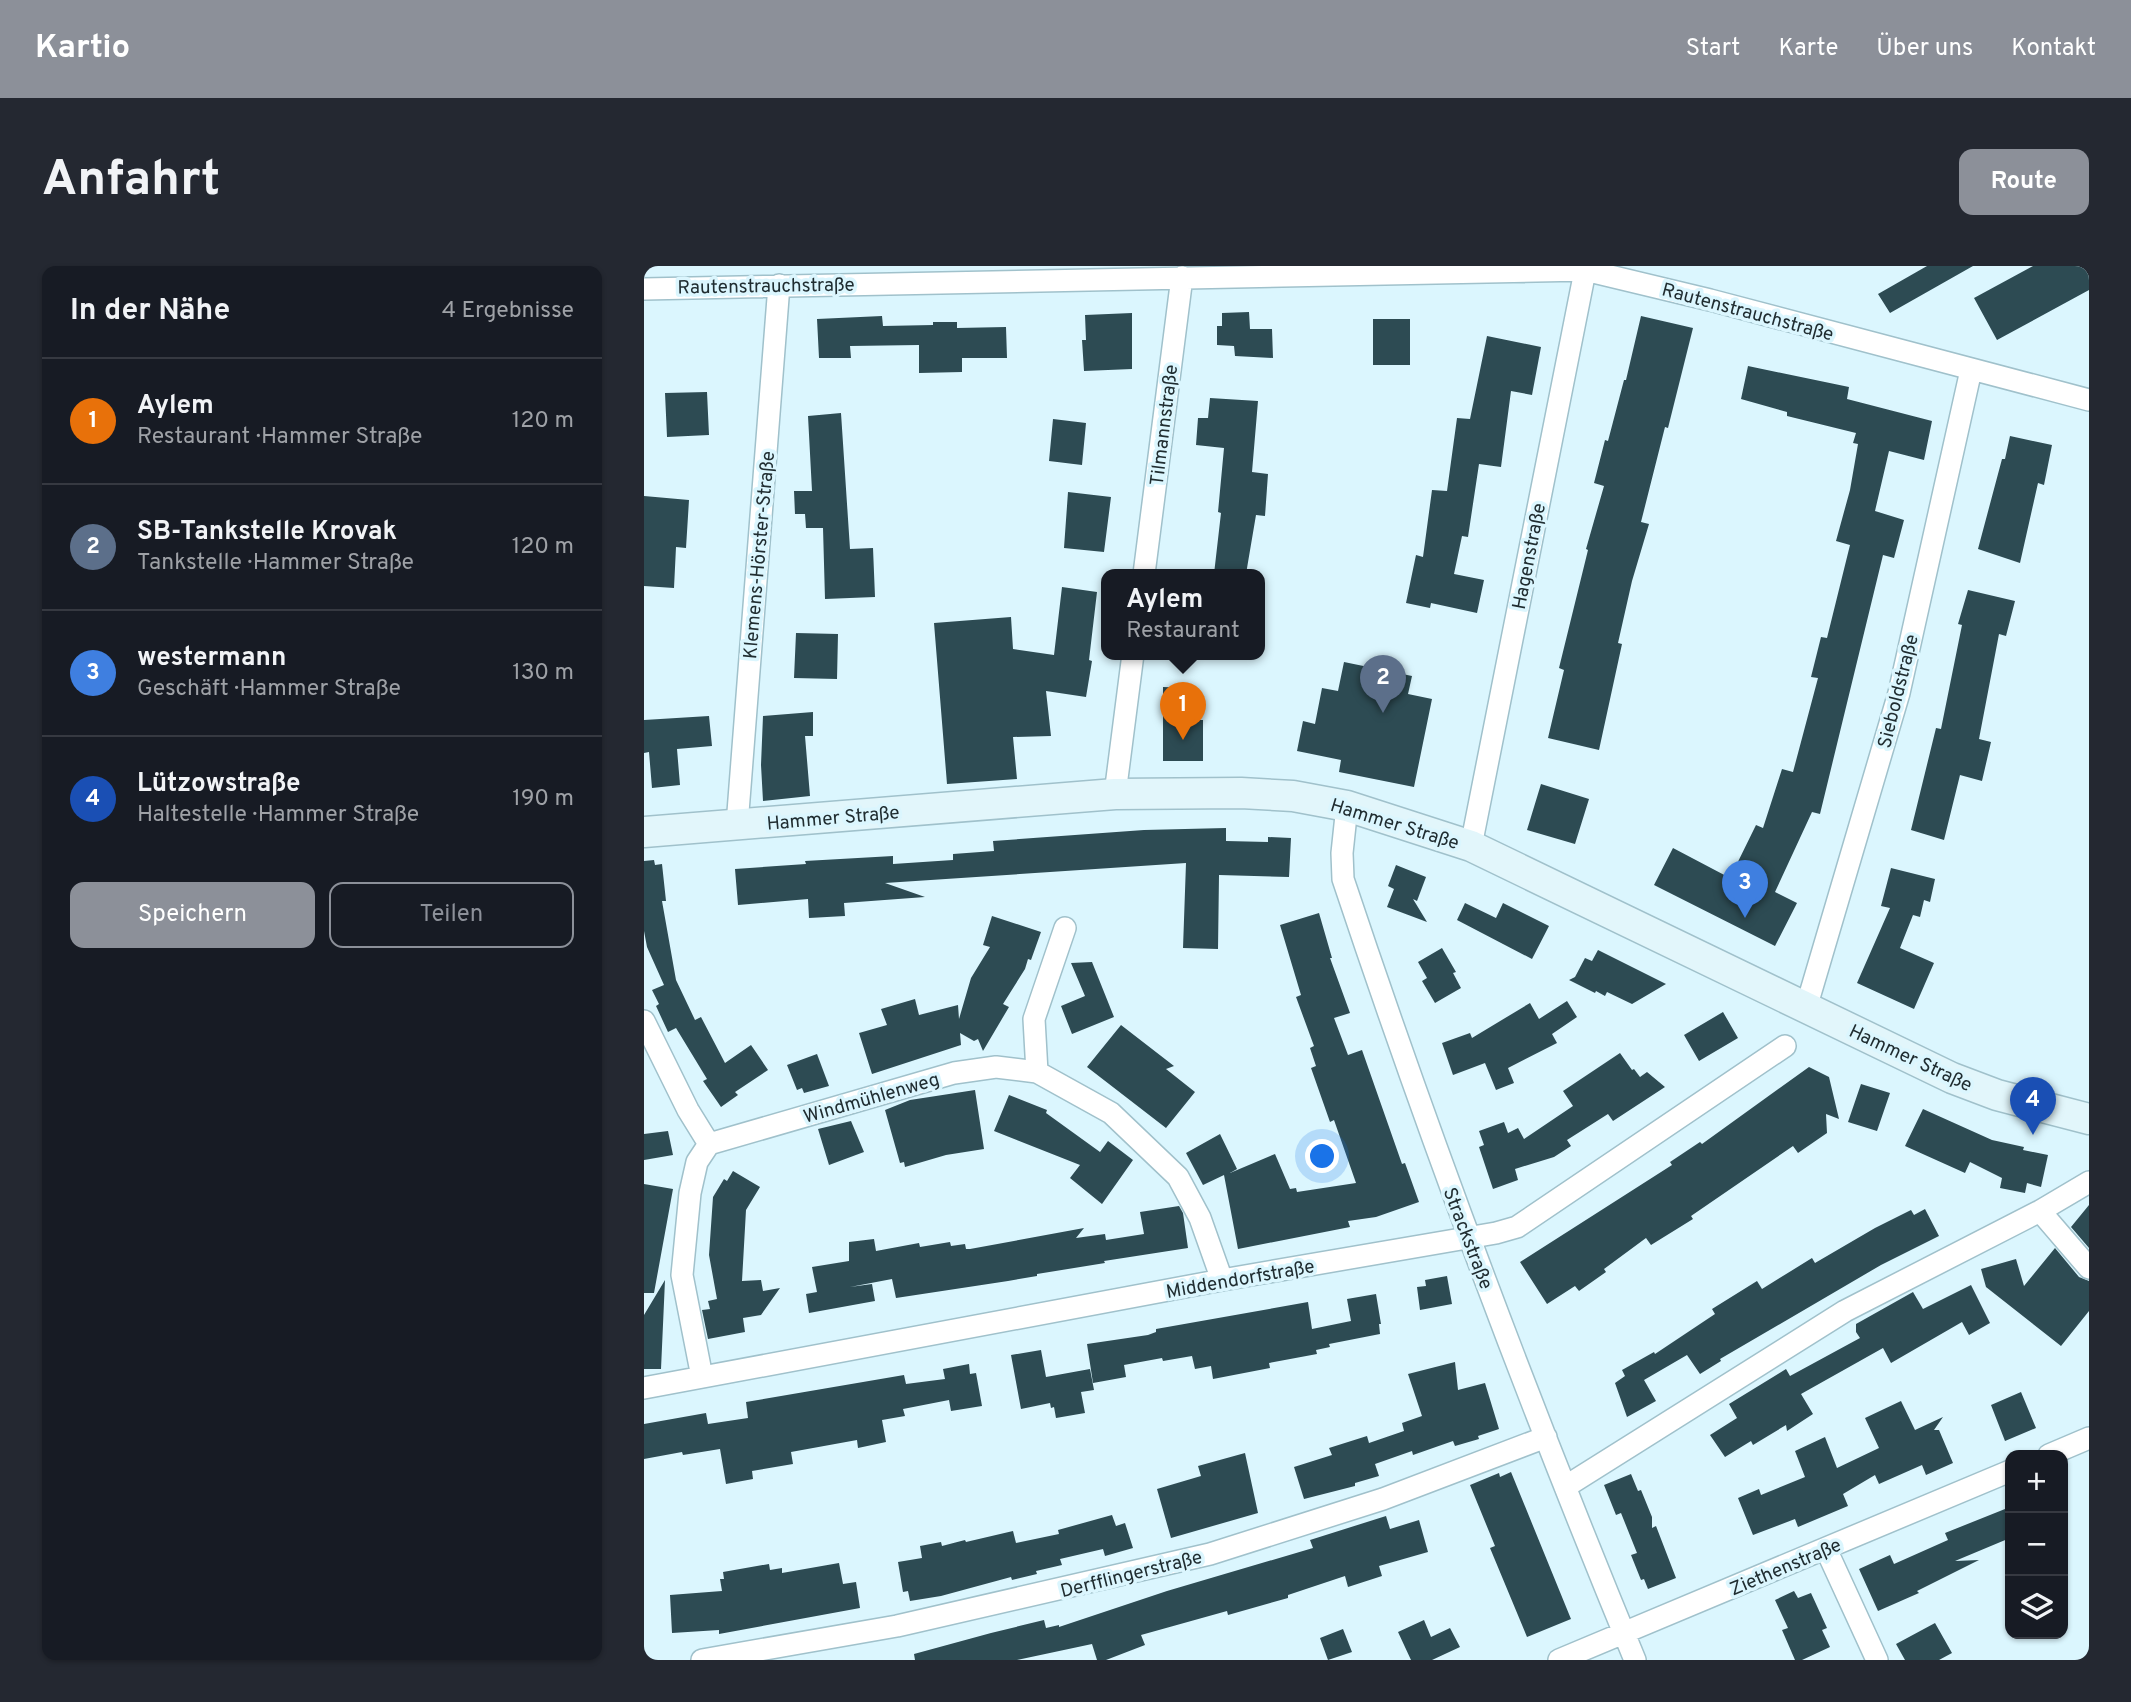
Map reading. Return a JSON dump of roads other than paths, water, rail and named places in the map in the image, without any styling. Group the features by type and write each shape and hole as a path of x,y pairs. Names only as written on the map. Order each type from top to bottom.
{"main road":[{"name":"Hammer Straße","path":"644,832 1115,794 1241,793 1293,796 1347,806 1471,846 1952,1078 2007,1098 2089,1119"}],"street":[{"name":"Rautenstrauchstraße","path":"644,289 1585,268 2089,400"},
{"name":"Hagenstraße","path":"1471,846 1585,268"},
{"name":"Tilmannstraße","path":"1145,569 1182,277"},
{"name":"Klemens-Hörster-Straße","path":"737,825 779,285"},
{"name":"Sieboldstraße","path":"1806,1008 1899,693 1971,370"},
{"path":"1115,794 1132,660"},
{"name":"Strackstraße","path":"1347,806 1342,853 1343,879 1396,1038 1468,1239 1635,1660"},
{"path":"1037,1072 1034,1019 1065,928"},
{"path":"644,1021 688,1110 709,1144 697,1162 690,1193 682,1275 702,1377"},
{"name":"Middendorfstraße","path":"644,1388 1222,1280 1468,1239 1517,1227 1785,1046"},
{"name":"Windmühlenweg","path":"709,1144 954,1073 996,1067 1037,1072 1111,1113 1178,1177 1200,1218 1222,1280"},
{"path":"1565,1487 1845,1311 2040,1211 2089,1182"},
{"path":"2040,1211 2089,1268"},
{"name":"Derfflingerstraße","path":"702,1660 897,1626 1210,1554 1383,1499 1546,1437"},
{"path":"2061,1450 2089,1438"},
{"name":"Ziethenstraße","path":"1559,1660 2005,1473"},
{"path":"1826,1549 1877,1660"}],"place":[{"name":"SB-Tankstelle Krovak","path":"1383,713"},
{"name":"Aylem","path":"1183,740"},
{"name":"westermann","path":"1745,918"},
{"name":"Lützowstraße","path":"2033,1135"}]}
